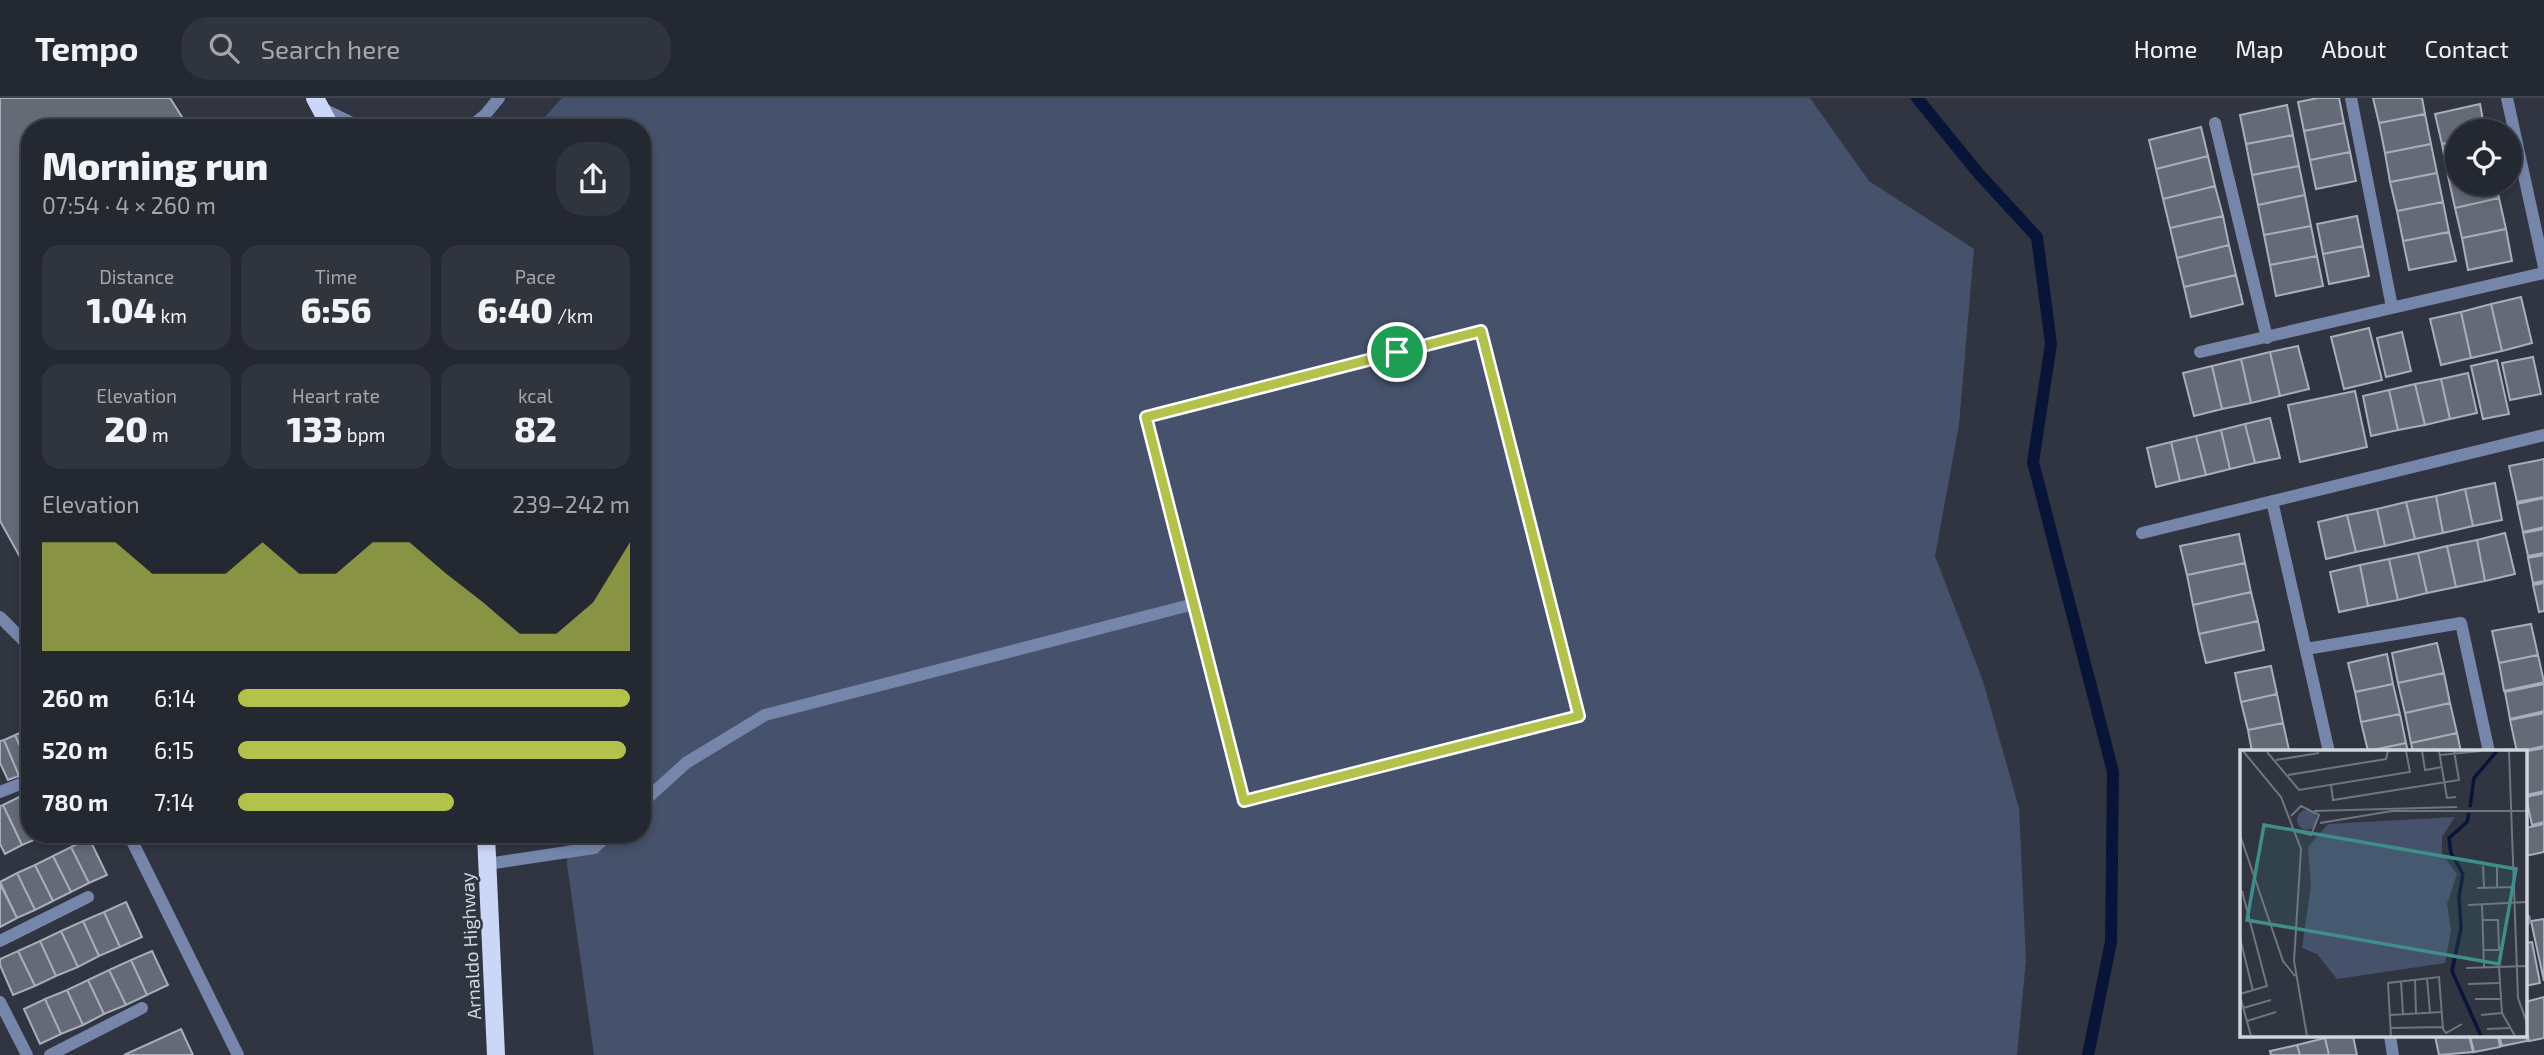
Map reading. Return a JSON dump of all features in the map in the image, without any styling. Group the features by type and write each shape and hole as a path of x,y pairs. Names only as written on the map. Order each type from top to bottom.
{"main road":[{"path":"318,103 326,119"},
{"name":"Arnaldo Highway","path":"486,843 496,1055"}],"street":[{"path":"480,119 499,98"},
{"path":"2351,98 2392,307"},
{"path":"2508,98 2544,267"},
{"path":"318,103 346,119"},
{"path":"2215,124 2267,338"},
{"path":"2200,352 2544,273"},
{"path":"1481,331 1579,716 1244,801 1194,604 1146,417 1481,331"},
{"path":"2142,533 2544,435"},
{"path":"2272,502 2329,750"},
{"path":"651,795 686,763 765,715 1194,604"},
{"path":"0,617 21,638"},
{"path":"2306,649 2461,623 2489,750"},
{"path":"0,792 21,783"},
{"path":"133,843 238,1055"},
{"path":"487,864 594,848 599,843"},
{"path":"0,941 88,897"},
{"path":"0,1002 27,1055"},
{"path":"50,1055 142,1008"}],"shaded area":[{"path":"562,98 1810,98 1869,181 1974,249 1959,425 1935,556 1983,681 2019,808 2026,960 2017,1055 594,1055 567,864 567,843 651,843 651,119 543,119"}],"building":[{"path":"0,98 170,98 183,119 21,119 21,559 0,521"},
{"path":"2339,98 2344,123 2304,131 2298,102"},
{"path":"2373,98 2422,98 2425,114 2379,123"},
{"path":"2480,104 2483,119 2445,119 2445,143 2442,144 2435,114"},
{"path":"2287,105 2293,135 2246,144 2240,115"},
{"path":"2425,114 2431,144 2385,153 2379,123"},
{"path":"2344,123 2350,152 2310,160 2304,131"},
{"path":"2201,127 2208,156 2156,169 2149,140"},
{"path":"2293,135 2299,166 2252,175 2246,144"},
{"path":"2431,144 2437,173 2390,182 2385,153"},
{"path":"2350,152 2356,181 2316,189 2310,160"},
{"path":"2208,156 2215,186 2163,199 2156,169"},
{"path":"2299,166 2305,195 2258,205 2252,175"},
{"path":"2437,173 2443,202 2397,211 2390,182"},
{"path":"2215,186 2223,216 2170,228 2163,199"},
{"path":"2305,195 2311,226 2264,235 2258,205"},
{"path":"2452,196 2499,196 2499,198 2455,208"},
{"path":"2499,198 2506,229 2462,238 2455,208"},
{"path":"2443,202 2449,232 2403,241 2397,211"},
{"path":"2223,216 2229,245 2177,258 2170,228"},
{"path":"2357,216 2363,246 2323,254 2317,224"},
{"path":"2311,226 2317,256 2270,265 2264,235"},
{"path":"2506,229 2512,261 2468,270 2462,238"},
{"path":"2449,232 2456,261 2409,270 2403,241"},
{"path":"2229,245 2236,275 2184,287 2177,258"},
{"path":"2363,246 2369,276 2329,284 2323,254"},
{"path":"2317,256 2323,286 2276,296 2270,265"},
{"path":"2236,275 2243,304 2191,317 2184,287"},
{"path":"2521,297 2532,343 2502,351 2491,304"},
{"path":"2491,304 2502,351 2471,358 2461,312"},
{"path":"2461,312 2471,358 2441,365 2430,319"},
{"path":"2369,328 2382,380 2344,389 2331,337"},
{"path":"2402,332 2411,371 2386,377 2377,338"},
{"path":"2298,346 2309,389 2280,396 2270,352"},
{"path":"2270,352 2280,396 2251,403 2241,359"},
{"path":"2533,357 2541,394 2510,400 2502,363"},
{"path":"2241,359 2251,403 2222,409 2212,366"},
{"path":"2497,360 2509,414 2483,419 2471,366"},
{"path":"2212,366 2222,409 2194,416 2183,373"},
{"path":"2468,373 2477,413 2450,419 2441,379"},
{"path":"2441,379 2450,419 2425,425 2415,384"},
{"path":"2415,384 2425,425 2398,430 2389,390"},
{"path":"2389,390 2398,430 2371,436 2363,396"},
{"path":"2355,391 2367,447 2300,462 2288,405"},
{"path":"2270,418 2280,458 2255,463 2245,424"},
{"path":"2245,424 2255,463 2230,469 2221,430"},
{"path":"2221,430 2230,469 2206,475 2196,436"},
{"path":"2196,436 2206,475 2180,481 2171,442"},
{"path":"2171,442 2180,481 2156,487 2147,448"},
{"path":"2544,459 2544,497 2517,502 2509,466"},
{"path":"2495,483 2502,520 2473,526 2465,489"},
{"path":"2465,489 2473,526 2443,533 2436,496"},
{"path":"2436,496 2443,533 2415,539 2406,502"},
{"path":"2544,498 2544,527 2523,532 2517,504"},
{"path":"2406,502 2415,539 2385,546 2377,509"},
{"path":"2377,509 2385,546 2356,552 2347,515"},
{"path":"2347,515 2356,552 2326,559 2318,522"},
{"path":"2544,529 2544,553 2528,556 2523,533"},
{"path":"2505,533 2515,574 2485,581 2477,540"},
{"path":"2239,534 2245,563 2187,575 2180,546"},
{"path":"2477,540 2485,581 2456,587 2447,546"},
{"path":"2447,546 2456,587 2427,593 2418,553"},
{"path":"2418,553 2427,593 2398,600 2389,559"},
{"path":"2544,555 2544,581 2533,583 2528,558"},
{"path":"2389,559 2398,600 2368,606 2360,565"},
{"path":"2245,563 2251,592 2193,605 2187,575"},
{"path":"2360,565 2368,606 2339,612 2330,572"},
{"path":"2544,583 2544,611 2539,612 2533,585"},
{"path":"2251,592 2258,621 2199,634 2193,605"},
{"path":"2258,621 2264,650 2206,663 2199,634"},
{"path":"2531,624 2538,655 2499,663 2492,631"},
{"path":"2437,643 2444,673 2398,683 2392,653"},
{"path":"2387,654 2393,684 2355,692 2348,663"},
{"path":"2538,655 2544,682 2504,691 2499,663"},
{"path":"2271,666 2277,694 2241,702 2235,673"},
{"path":"2444,673 2450,703 2405,713 2398,683"},
{"path":"2393,684 2400,714 2361,722 2355,692"},
{"path":"2544,684 2544,711 2510,719 2505,692"},
{"path":"2277,694 2283,723 2248,730 2241,702"},
{"path":"2450,703 2457,733 2411,743 2405,713"},
{"path":"2544,713 2544,746 2517,750 2510,720"},
{"path":"2400,714 2406,743 2368,750 2361,722"},
{"path":"2283,723 2289,750 2252,750 2248,730"},
{"path":"21,732 21,749 15,735"},
{"path":"2457,733 2461,750 2413,750 2411,743"},
{"path":"15,735 21,749 19,776 4,740"},
{"path":"4,740 19,776 8,780 0,763 0,741"},
{"path":"2406,743 2408,750 2373,750"},
{"path":"2544,748 2544,791 2526,795 2526,751"},
{"path":"2544,793 2544,822 2532,825 2526,797"},
{"path":"21,796 21,843 3,805"},
{"path":"3,805 22,845 5,854 0,844 0,806"},
{"path":"2544,824 2544,852 2526,856 2526,828"},
{"path":"79,843 91,843 107,875 89,883 71,847"},
{"path":"71,847 89,883 71,892 53,856"},
{"path":"53,856 71,892 53,901 35,865"},
{"path":"35,865 53,901 35,910 17,873"},
{"path":"17,873 35,910 17,918 0,882"},
{"path":"0,884 17,918 0,927"},
{"path":"126,902 142,937 120,947 104,912"},
{"path":"104,912 120,947 99,956 83,921"},
{"path":"2544,919 2544,981 2531,921"},
{"path":"83,921 99,956 78,967 61,931"},
{"path":"61,931 78,967 56,976 40,941"},
{"path":"40,941 56,976 35,986 18,951"},
{"path":"2532,942 2540,983 2526,986 2526,943"},
{"path":"18,951 35,986 13,995 0,959"},
{"path":"152,951 168,985 147,995 131,960"},
{"path":"131,960 147,995 126,1005 109,970"},
{"path":"109,970 126,1005 104,1014 88,980"},
{"path":"88,980 104,1014 83,1025 67,990"},
{"path":"67,990 83,1025 61,1034 45,999"},
{"path":"2544,997 2544,1038 2529,1041 2526,1002"},
{"path":"45,999 61,1034 40,1044 24,1009"},
{"path":"181,1029 193,1055 124,1055"},
{"path":"2526,1036 2527,1041 2502,1046 2500,1038 2526,1038"},
{"path":"2325,1038 2353,1038 2357,1055 2329,1055"},
{"path":"2325,1038 2329,1055 2300,1055 2297,1045"},
{"path":"2435,1038 2470,1038 2473,1052 2439,1055"},
{"path":"2470,1038 2498,1038 2500,1047 2474,1052"},
{"path":"2297,1045 2300,1055 2271,1055 2270,1051"}],"waterway":[{"path":"1917,98 1979,174 2037,237 2051,344 2033,462 2113,772 2111,942 2088,1055"}],"route":[{"path":"1481,331 1579,716 1244,801 1146,417 1397,352 1481,331"}]}
